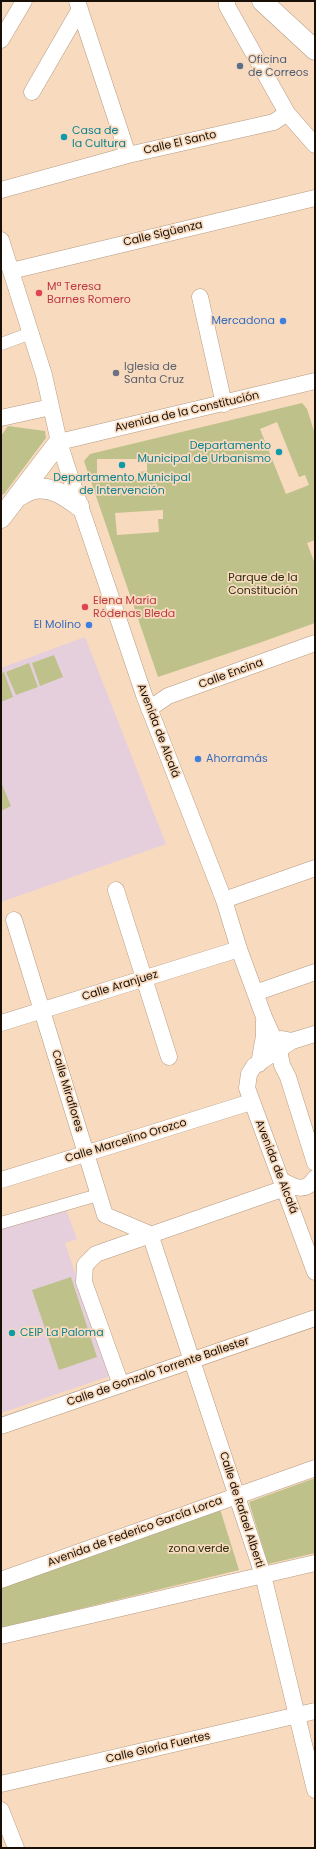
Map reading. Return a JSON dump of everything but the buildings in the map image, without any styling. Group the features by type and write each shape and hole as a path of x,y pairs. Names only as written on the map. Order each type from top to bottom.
{"street":[{"path":"1,40 24,1"},
{"path":"227,1 227,6 287,113 315,145"},
{"path":"262,1 315,50"},
{"path":"32,92 79,5"},
{"path":"79,5 128,155"},
{"name":"Calle El Santo","path":"1,190 128,155 274,122 287,113"},
{"name":"Calle Sigüenza","path":"11,271 315,198"},
{"name":"Avenida de Alcalá","path":"1,240 44,375 59,442 79,506 149,709 224,900 239,949 264,1017 284,1052 288,1077 315,1163"},
{"path":"200,297 224,404"},
{"path":"1,344 31,333"},
{"name":"Avenida de la Constitución","path":"59,442 224,404 315,381"},
{"path":"1,418 51,407"},
{"path":"1,518 59,442"},
{"path":"17,497 35,489 53,490 66,496 79,506"},
{"name":"Calle Encina","path":"149,709 168,696 315,644"},
{"path":"224,900 315,868"},
{"path":"116,890 169,1057"},
{"name":"Calle Miraflores","path":"14,920 105,1215 150,1234"},
{"name":"Calle Aranjuez","path":"1,1023 239,949"},
{"path":"255,993 315,972"},
{"name":"Avenida de Alcalá","path":"264,1017 262,1062 254,1066 247,1080 246,1088 315,1272"},
{"path":"262,1062 284,1052 315,1034"},
{"name":"Calle Marcelino Orozco","path":"1,1180 251,1102"},
{"path":"121,1385 84,1282 85,1265 96,1254 283,1184 296,1189 305,1188 315,1178"},
{"path":"1,1223 98,1195"},
{"name":"Calle de Rafael Alberti","path":"150,1234 263,1575 315,1790"},
{"name":"Calle de Gonzalo Torrente Ballester","path":"1,1426 315,1318"},
{"name":"Avenida de Federico García Lorca","path":"1,1580 315,1468"},
{"path":"1,1636 315,1563"},
{"name":"Calle Gloria Fuertes","path":"1,1784 315,1711"},
{"path":"1,1810 16,1848"}],"shaded area":[{"path":"85,637 166,844 1,902 1,668"},
{"path":"65,1207 77,1239 65,1243 110,1376 1,1413 1,1225"}],"green space":[{"name":"Parque de la Constitución","path":"302,403 307,409 315,434 315,540 307,543 315,564 315,623 158,677 84,461 90,454","holes":["277,422 299,477 305,475 309,485 286,494 260,429","97,459 147,459 147,471 138,472 138,479 97,479","163,510 163,519 158,519 159,532 117,535 115,513"]},
{"path":"8,426 45,431 46,438 4,494 1,495 1,436"},
{"path":"54,655 63,677 40,686 32,663"},
{"path":"29,663 38,687 16,695 6,672"},
{"path":"4,672 13,697 1,702 1,674"},
{"path":"1,782 11,806 1,811"},
{"path":"71,1277 97,1357 59,1370 32,1290"},
{"name":"zona verde","path":"315,1478 315,1553 268,1564 249,1502"},
{"name":"zona verde","path":"220,1509 239,1570 1,1628 1,1588"}],"place":[{"name":"Oficina de Correos","path":"240,66"},
{"name":"Casa de la Cultura","path":"64,137"},
{"name":"Mª Teresa Barnes Romero","path":"39,293"},
{"name":"Mercadona","path":"283,321"},
{"name":"Iglesia de Santa Cruz","path":"116,373"},
{"name":"Departamento Municipal de Urbanismo","path":"279,452"},
{"name":"Departamento Municipal de Intervención","path":"122,465"},
{"name":"Elena María Ródenas Bleda","path":"85,607"},
{"name":"El Molino","path":"89,625"},
{"name":"Ahorramás","path":"198,759"},
{"name":"CEIP La Paloma","path":"12,1333"}]}
